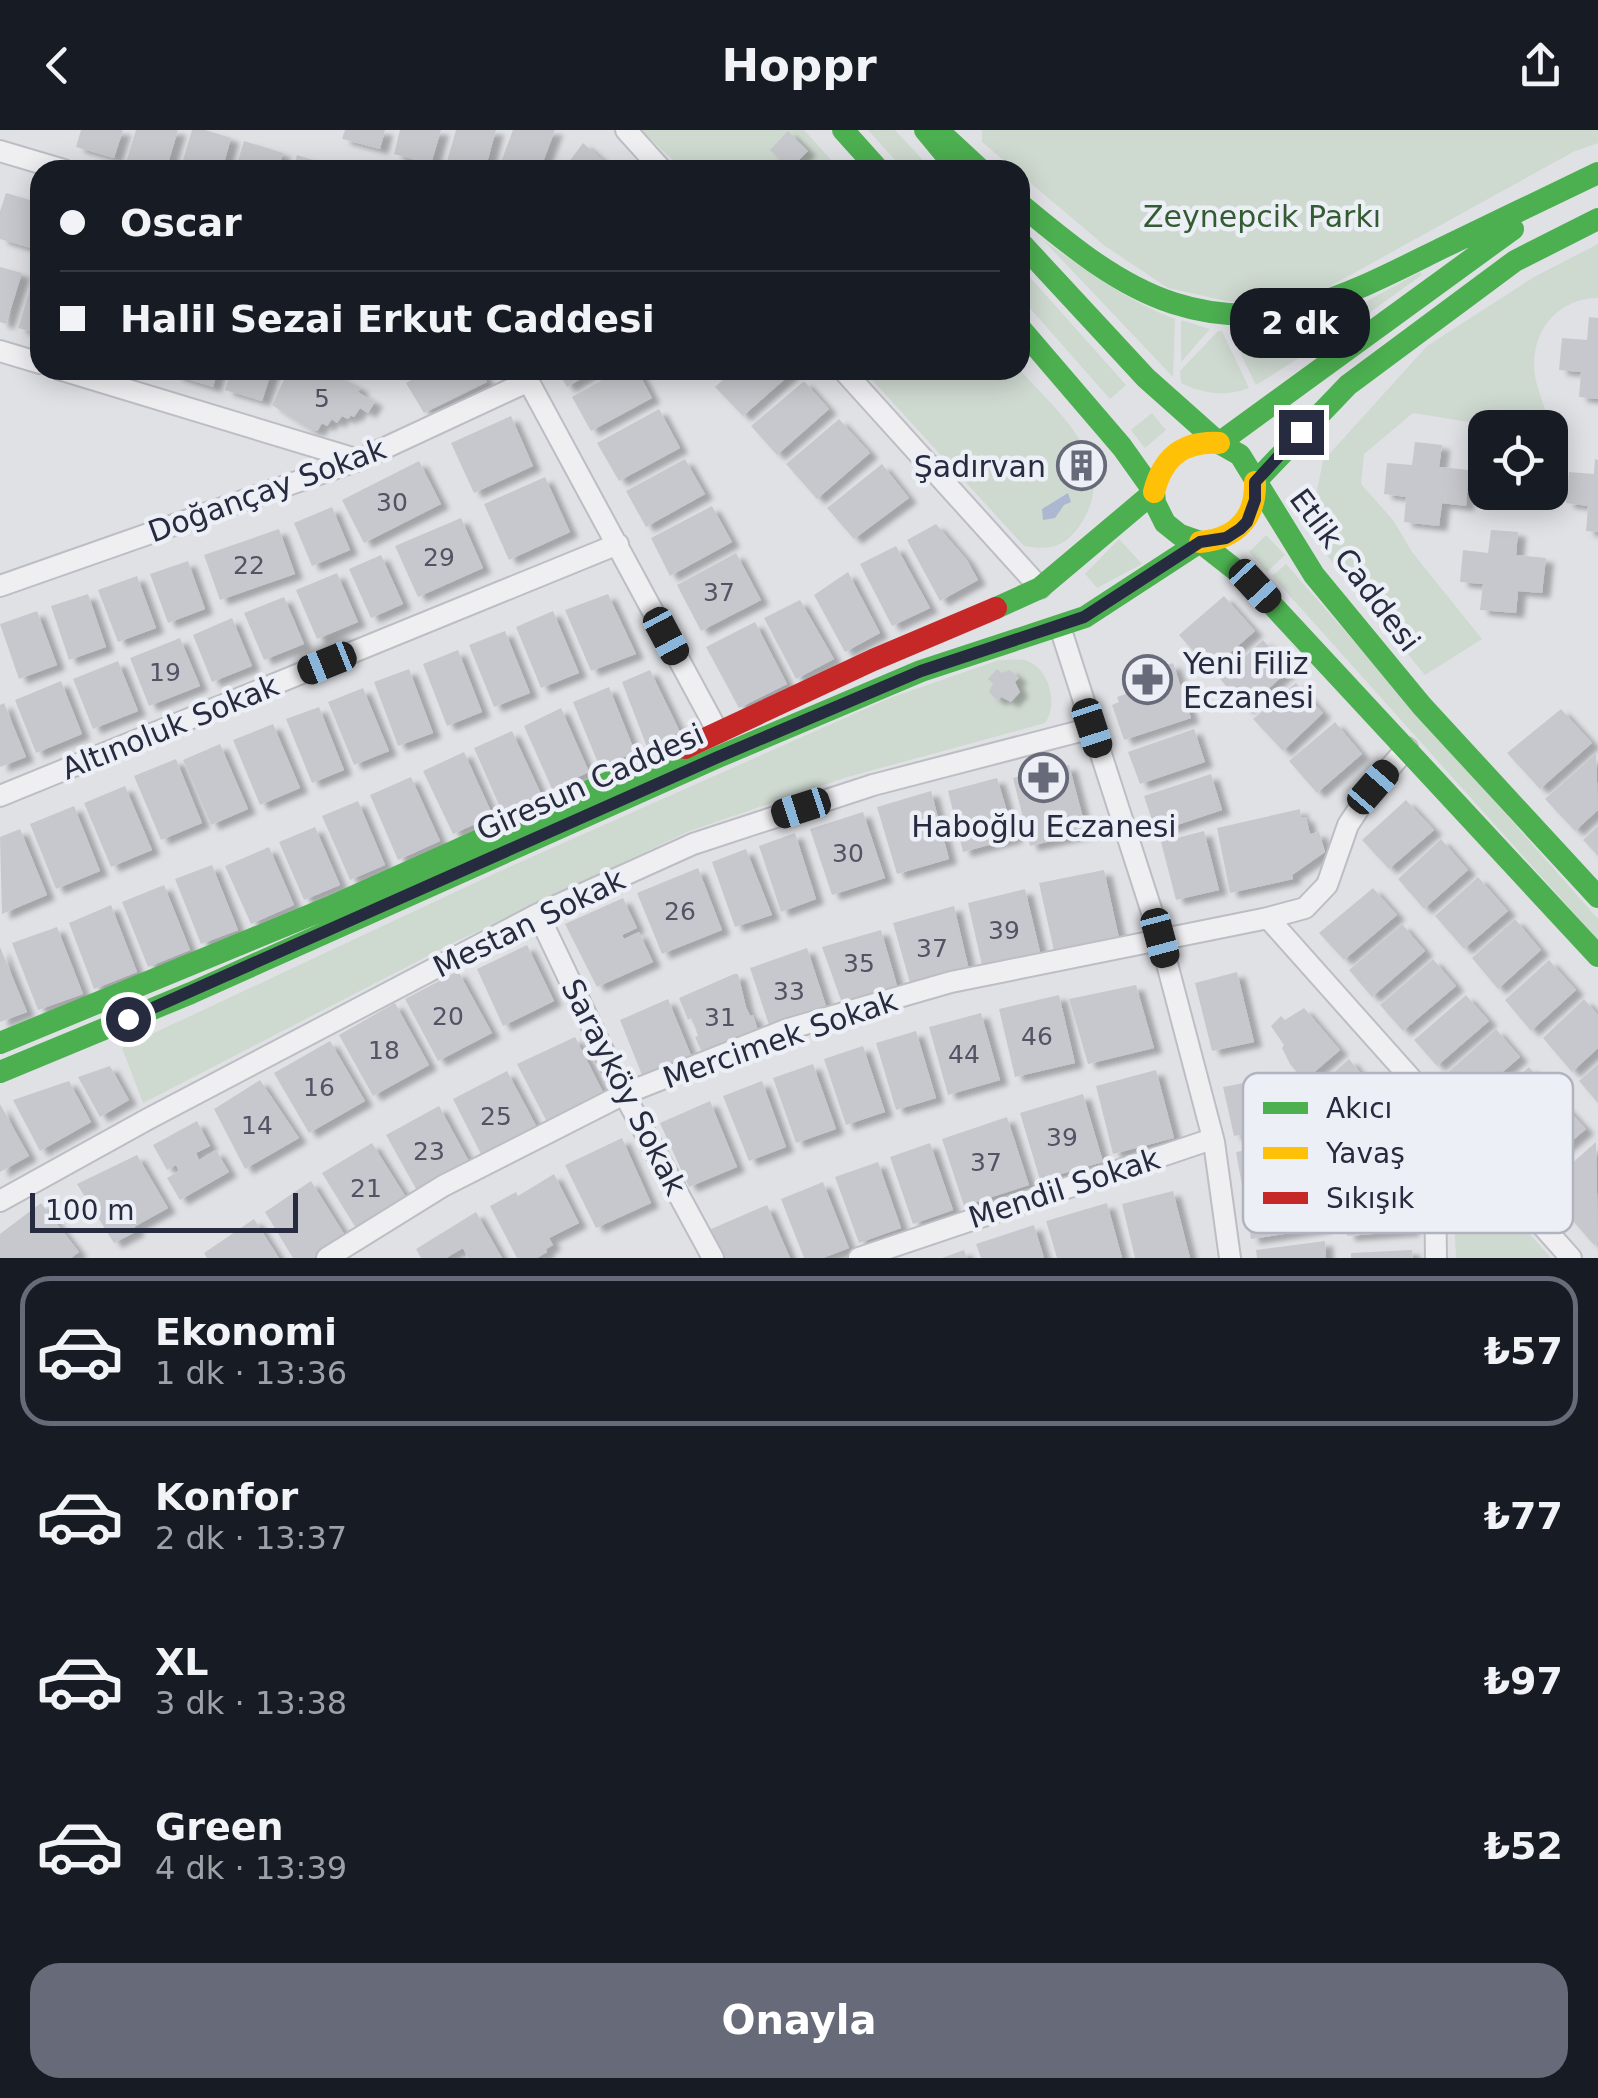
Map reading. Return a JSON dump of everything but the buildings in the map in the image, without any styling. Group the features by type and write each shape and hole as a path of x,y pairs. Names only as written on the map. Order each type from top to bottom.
{"main road":[{"path":"843,130 871,160"},
{"path":"925,130 950,160"},
{"path":"937,130 970,160"},
{"path":"1030,212 1076,250 1149,294 1200,312 1269,317 1310,310 1346,295 1598,174"},
{"path":"1598,174 1458,266 1218,443 1193,443 1178,450 1162,465 1154,492 1165,523 1180,535 1200,542 1251,582 1598,956"},
{"path":"1200,542 1226,538 1247,522 1255,500 1255,482 1348,385 1515,260 1598,218"},
{"name":"Etlik Caddesi","path":"1030,253 1146,378 1218,443 1240,455 1314,575 1422,706 1598,897"},
{"path":"1030,339 1099,417 1154,492"},
{"name":"Giresun Caddesi","path":"0,1043 204,961 1040,588 1154,492"},
{"name":"Giresun Caddesi","path":"0,1072 191,993 700,765 921,671 1060,627 1100,608 1200,542"}],"street":[{"path":"626,130 653,160"},
{"path":"0,151 30,160"},
{"path":"0,351 30,361"},
{"path":"95,380 360,460"},
{"name":"Doğançay Sokak","path":"0,586 360,460 518,380"},
{"path":"528,380 718,732"},
{"path":"852,380 1040,588"},
{"name":"Altınoluk Sokak","path":"0,796 618,544"},
{"path":"1060,627 1160,938 1212,1138 1230,1258"},
{"name":"Mestan Sokak","path":"0,1202 148,1118 538,914 693,844 873,785 1092,728"},
{"name":"Mercimek Sokak","path":"327,1258 442,1186 624,1094 788,1030 933,987 1305,908 1326,885 1348,824 1406,748"},
{"name":"Sarayköy Sokak","path":"538,914 624,1094 712,1258"},
{"path":"1268,918 1407,1073"},
{"name":"Mendil Sokak","path":"860,1258 1212,1138"},
{"path":"1436,1233 1436,1258"},
{"path":"1548,1233 1570,1258"}],"green space":[{"path":"640,130 804,130 831,160 673,160"},
{"path":"868,130 895,130 923,160 895,160"},
{"name":"Zeynepcik Parkı","path":"982,130 1598,130 1598,143 1573,152 1325,289 1276,301 1231,302 1168,288 1105,246 1030,182 1030,160 1003,160 982,142"},
{"path":"1043,240 1123,294 1175,319 1173,377"},
{"path":"1598,244 1598,298 1572,303 1552,317 1535,351 1535,375 1545,410 1468,410 1468,422 1413,413 1364,454 1361,484 1393,520 1412,552 1482,639 1425,675 1315,541 1313,510 1323,461 1427,346 1534,277"},
{"path":"1420,272 1422,275 1348,328 1340,316"},
{"path":"1030,277 1126,385 1110,399 1030,308"},
{"path":"1335,317 1342,331 1256,385 1230,332 1274,332"},
{"path":"1181,320 1210,329 1181,362"},
{"path":"1222,331 1249,388 1215,393 1181,383 1180,371"},
{"path":"872,380 1029,380 1068,422 1090,461 1094,482 1090,505 1078,528 1066,540 1040,548 1024,546"},
{"path":"1152,413 1166,430 1145,448 1131,430"},
{"path":"1266,535 1285,555 1267,572 1249,552"},
{"path":"1119,539 1142,564 1097,588 1085,574"},
{"path":"1286,564 1598,919 1598,940 1272,576"},
{"path":"999,660 1024,660 1040,670 1051,696 1045,723 844,778 687,832 455,942 143,1103 122,1048 498,872 890,698"},
{"path":"1455,1233 1529,1233 1551,1258 1456,1258"}],"water":[{"path":"1068,493 1071,502 1055,518 1043,520 1042,509"}],"traffic: fast":[{"path":"843,130 870,160"},
{"path":"925,130 950,160"},
{"path":"942,134 970,160"},
{"path":"1030,212 1092,261 1131,285 1173,303 1245,315 1279,312 1343,294 1598,173"},
{"path":"1255,482 1348,385 1515,261 1598,219"},
{"path":"1219,443 1513,229"},
{"path":"1030,253 1146,378 1219,443 1240,455 1314,575 1422,706 1598,897"},
{"path":"1030,340 1122,447 1154,492 1165,523 1180,535 1200,542 1251,582 1598,956"},
{"path":"996,608 1040,588 1154,492"},
{"path":"0,1072 191,993 718,757 921,671 1085,617 1200,542"},
{"path":"0,1043 330,907 685,748"}],"traffic: slow":[{"path":"1154,492 1163,469 1176,454 1195,445 1219,443"},
{"path":"1200,542 1224,536 1241,524 1252,506 1255,482"}],"traffic: jam":[{"path":"685,748 873,660 996,608"}],"place":[{"name":"Şadırvan","path":"1081,466"},
{"name":"Yeni Filiz Eczanesi","path":"1148,680"},
{"name":"Haboğlu Eczanesi","path":"1044,777"}],"route":[{"path":"128,1019 921,671 1084,617 1200,542 1226,538 1240,529 1247,522 1255,500 1255,482 1301,432"}]}
